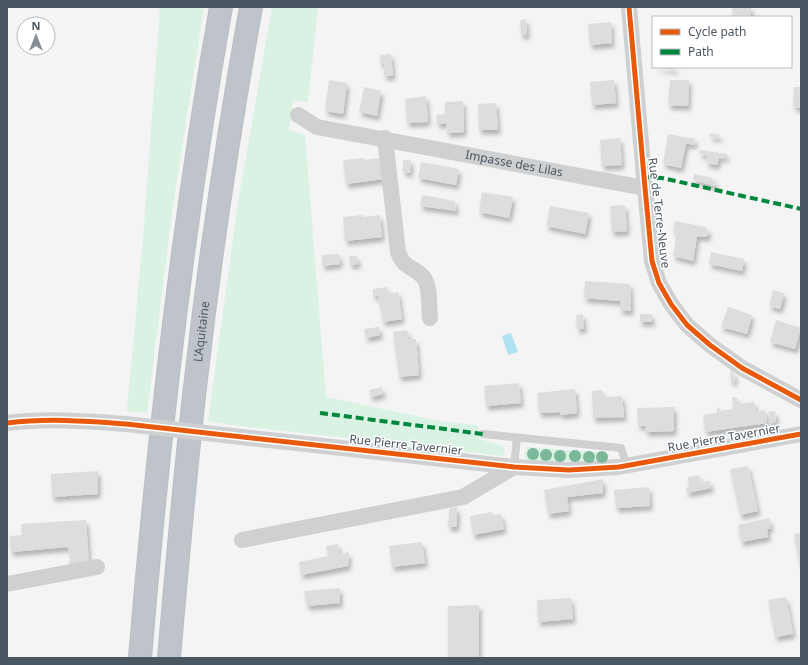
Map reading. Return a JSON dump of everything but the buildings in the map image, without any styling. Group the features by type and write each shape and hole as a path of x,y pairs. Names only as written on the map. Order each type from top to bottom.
{"highway":[{"path":"140,658 159,464 184,246 221,7"},
{"name":"L'Aquitaine","path":"169,658 185,475 196,378 213,248 251,7"}],"street":[{"name":"Rue de Terre-Neuve","path":"629,7 652,261 659,283 671,304 687,325 710,345 742,368 801,400"},
{"name":"Impasse des Lilas","path":"298,115 317,127 385,138 645,188"},
{"path":"385,138 398,252 400,259 405,265 424,278 428,285 430,318"},
{"name":"Rue Pierre Tavernier","path":"7,423 32,420 72,420 126,424 514,467 569,470 626,466 801,434"},
{"path":"242,540 463,497 514,467"},
{"path":"7,584 97,567"}],"lane":[{"path":"483,434 622,448 626,466"},
{"path":"514,467 517,438"}],"green space":[{"path":"160,7 204,7 173,205 147,413 127,411 144,226"},
{"path":"272,7 318,7 308,102 293,100 289,130 305,135 326,397 445,422 478,425 479,439 503,446 505,452 502,456 208,421 238,203"},
{"path":"527,447 608,453 610,455 608,458 567,461 529,460 524,457"}],"water":[{"path":"511,333 518,352 508,355 502,336"}],"marked path":[{"path":"644,177 662,178 801,209"},
{"path":"320,413 483,434"}],"cycle path":[{"path":"629,7 652,261 659,283 671,304 687,325 710,345 742,368 801,400"},
{"path":"7,423 52,420 126,424 514,467 569,470 619,467 801,434"}]}
